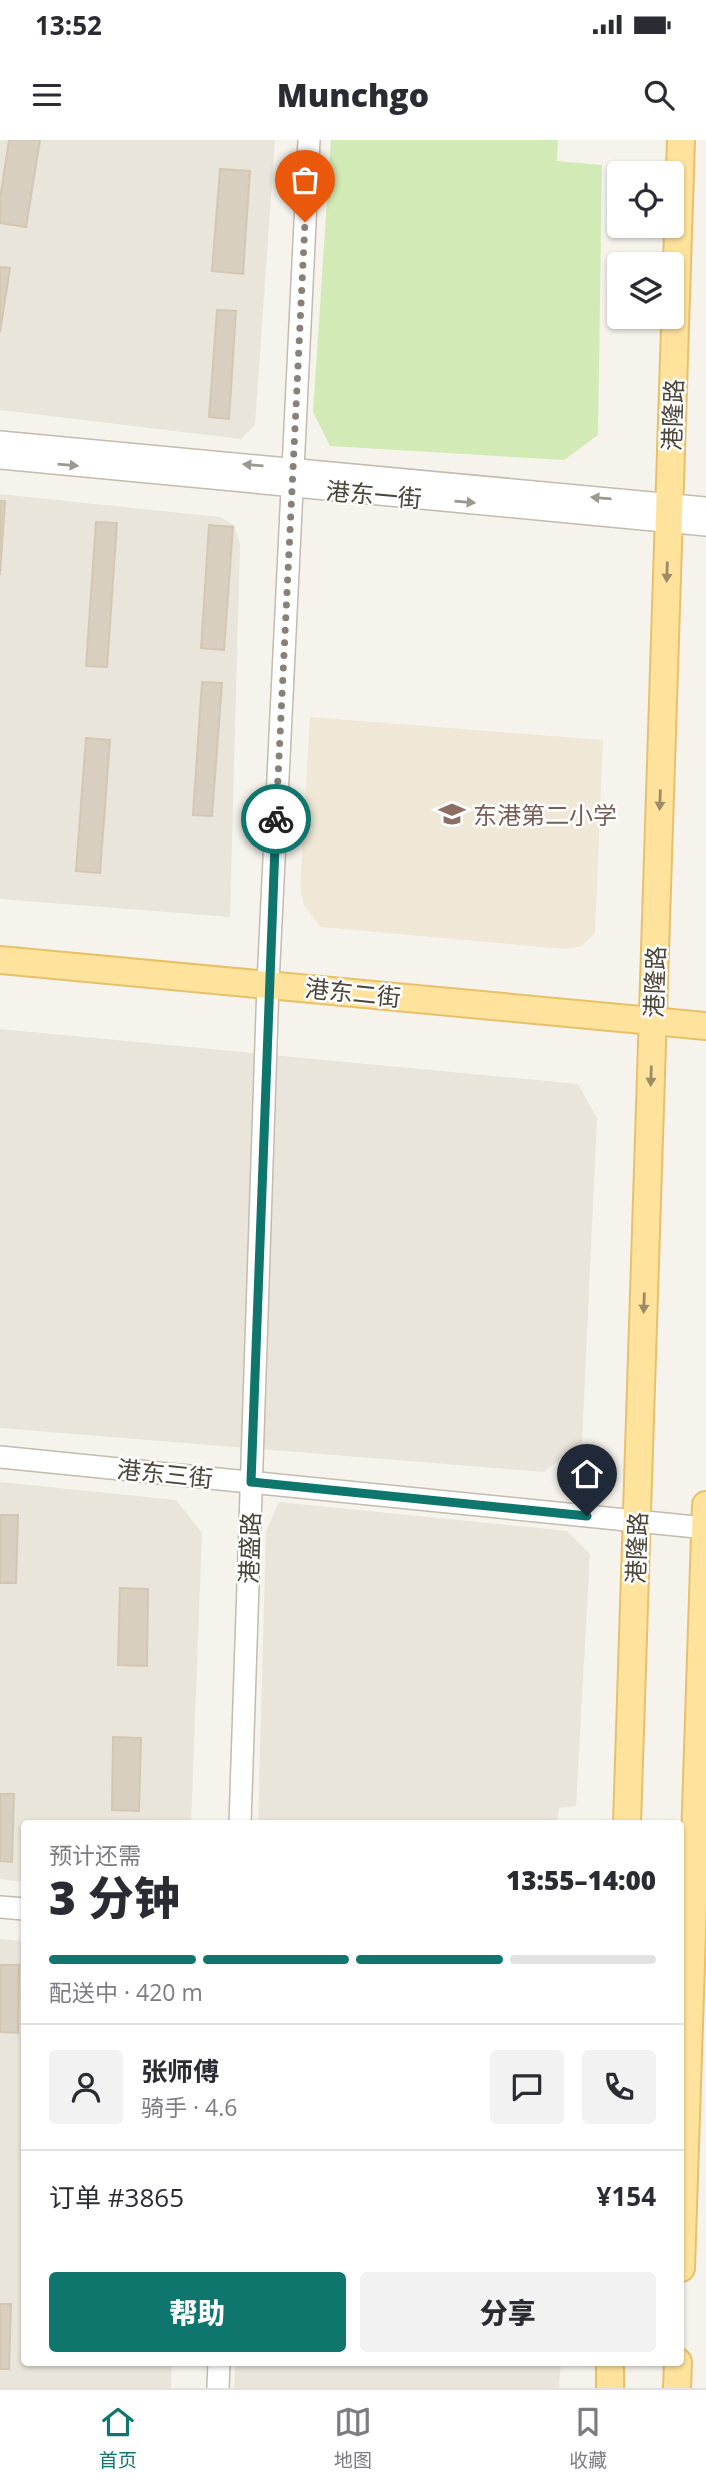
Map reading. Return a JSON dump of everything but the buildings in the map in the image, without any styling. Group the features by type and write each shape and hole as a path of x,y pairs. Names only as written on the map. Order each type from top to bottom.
{"main road":[{"name":"港隆路","path":"627,1820 681,140"},
{"name":"港东二街","path":"0,960 706,1026"},
{"path":"684,2188 706,1505"},
{"path":"610,2366 610,2388"},
{"path":"677,2388 678,2366"}],"street":[{"name":"港盛路","path":"240,1820 268,983 309,140"},
{"name":"港东一街","path":"0,442 293,477 669,513 706,525"},
{"name":"港东一街","path":"0,458 293,477"},
{"name":"港东一街","path":"669,513 706,508"},
{"name":"港东三街","path":"0,1457 706,1528"},
{"path":"0,1907 21,1909"},
{"path":"218,2388 219,2366"}],"shaded area":[{"path":"0,140 275,140 255,425 241,439 0,410"},
{"path":"0,494 220,517 234,525 240,544 230,917 0,899"},
{"name":"东港第二小学","path":"310,717 603,740 595,933 582,946 565,949 320,927 304,905 300,888"},
{"path":"0,1029 578,1084 597,1118 582,1442 544,1472 0,1428"},
{"path":"0,1482 176,1500 202,1533 191,1820 21,1820 21,1882 0,1879"},
{"path":"279,1502 567,1531 590,1554 576,1806 559,1808 557,1820 258,1820 266,1531"},
{"path":"0,1939 21,1941 21,2366 172,2366 171,2388 0,2388"},
{"path":"235,2366 561,2366 559,2388 234,2388"}],"green space":[{"path":"331,140 558,140 557,161 602,165 598,435 564,460 330,446 313,412"}],"way so far":[{"path":"276,819 305,222"}],"place":[{"name":"东港第二小学","path":"452,814"}],"route":[{"path":"276,819 251,1482 587,1516"}]}
